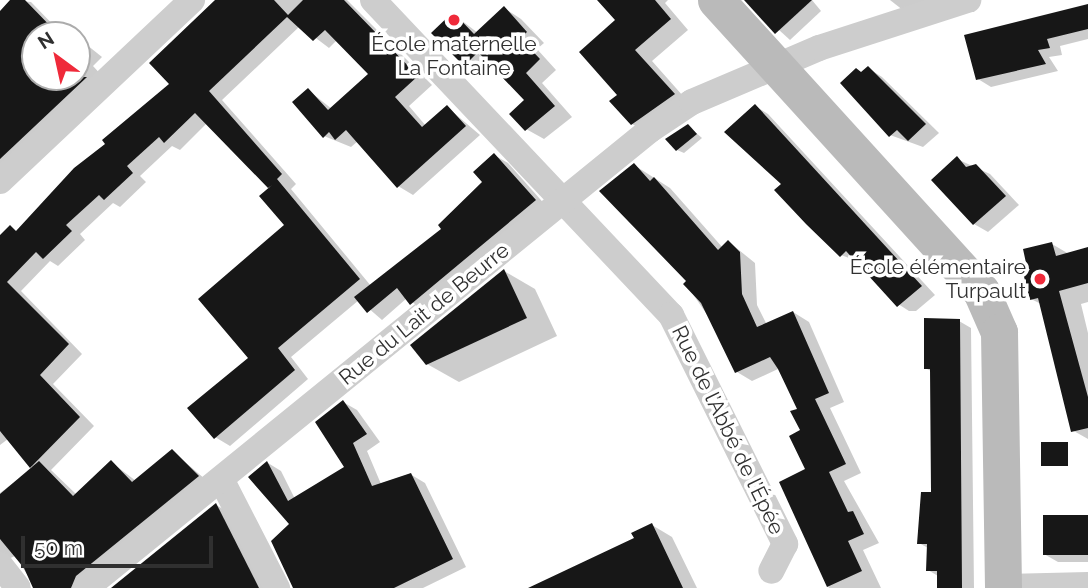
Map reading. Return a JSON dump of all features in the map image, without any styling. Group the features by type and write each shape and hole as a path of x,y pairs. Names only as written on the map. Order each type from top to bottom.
{"main road":[{"path":"716,0 982,291 999,332 1003,588"}],"street":[{"path":"0,181 192,0"},
{"path":"373,0 566,200"},
{"name":"Rue du Lait de Beurre","path":"86,588 650,130 692,102 819,48 956,1"},
{"name":"Rue de l’Abbé de l’Épée","path":"566,200 671,315 785,544 771,571"},
{"path":"221,479 277,588"},
{"path":"0,565 18,588"},
{"path":"1003,588 1088,585"}],"building":[{"path":"10,0 25,0 45,21 21,21 21,91 72,91 0,159 0,11"},
{"path":"215,0 274,0 288,15 303,0 344,0 418,76 395,97 422,127 447,105 466,126 397,188 346,130 335,140 329,132 323,138 292,102 308,88 328,110 368,74 325,30 313,41 287,17 209,91 282,174 277,179 360,279 278,348 295,370 214,439 187,408 248,358 198,299 284,225 259,196 272,185 268,188 195,113 164,143 159,137 127,166 133,173 104,200 99,195 66,225 72,231 43,259 36,252 7,282 69,344 40,375 80,417 30,468 0,431 0,235 10,225 16,231 74,168 105,144 102,140 169,84 149,63"},
{"path":"597,0 655,0 671,19 635,50 675,94 631,125 609,101 617,95 579,52 615,20"},
{"path":"744,0 812,0 775,34"},
{"path":"1088,4 1088,29 1047,39 1050,48 1038,50 1046,64 976,80 964,35"},
{"path":"504,6 527,32 520,38 540,59 526,73 555,106 525,131 509,114 524,100 478,52 464,66 431,33 453,12 474,34"},
{"path":"868,66 926,124 908,141 897,130 889,137 840,83 856,68 861,72"},
{"path":"755,104 922,286 897,307 846,251 840,257 806,224 774,190 781,184 724,132"},
{"path":"688,124 697,134 676,151 665,139"},
{"path":"494,153 536,200 410,305 397,288 367,313 354,297 441,229 438,225 482,182 473,172"},
{"path":"957,156 966,167 976,164 1006,196 973,225 931,180"},
{"path":"634,163 650,181 654,177 718,250 728,240 740,252 742,294 757,327 793,311 829,393 815,399 846,464 829,472 848,512 853,511 864,534 848,541 862,571 827,587 779,482 805,469 789,436 800,430 790,411 797,409 770,357 735,373 701,303 683,284 686,281 599,191"},
{"path":"1052,242 1056,256 1088,247 1088,283 1059,291 1088,397 1088,428 1071,432 1038,298 1030,300 1021,265 1026,263 1023,249"},
{"path":"504,269 527,318 426,365 410,345"},
{"path":"924,318 960,319 962,588 937,588 937,571 926,571 927,544 917,544 921,492 931,492 930,369 924,369"},
{"path":"343,400 367,434 353,443 372,486 411,473 453,559 394,588 293,588 271,541 289,524 248,477 267,461 288,501 344,467 315,422"},
{"path":"1041,442 1068,442 1068,466 1041,466"},
{"path":"172,449 199,476 76,576 71,588 33,588 24,568 0,539 0,494 39,461 73,496 111,460 132,482"},
{"path":"216,503 259,588 111,588"},
{"path":"1043,515 1088,515 1088,555 1043,555"},
{"path":"652,523 683,588 528,588 634,538 631,533"}],"place":[{"name":"École maternelle La Fontaine","path":"454,20"},
{"name":"École élémentaire Turpault","path":"1040,279"}]}
